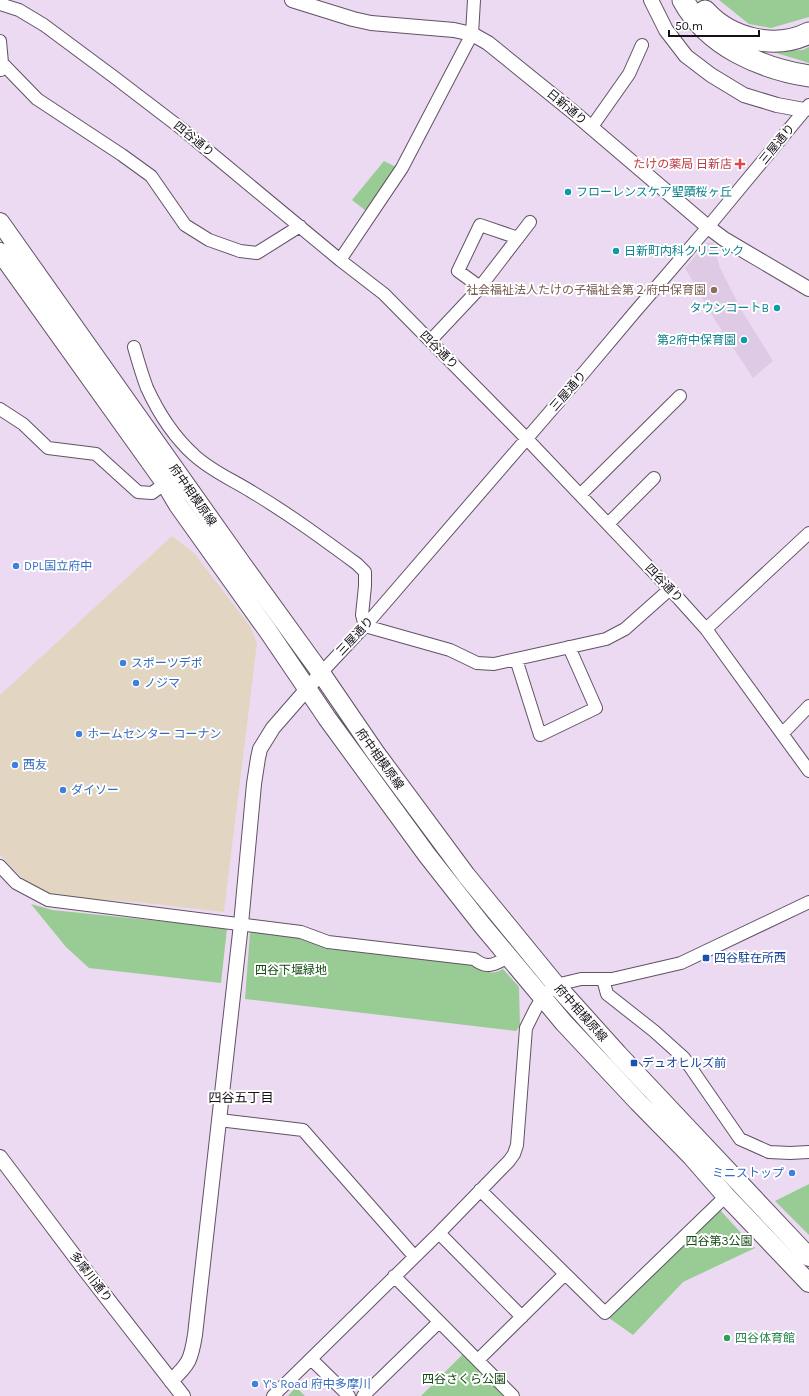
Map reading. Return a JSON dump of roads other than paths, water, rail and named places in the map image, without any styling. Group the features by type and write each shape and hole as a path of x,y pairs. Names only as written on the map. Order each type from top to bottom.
{"highway":[{"path":"683,0 694,17 705,29 720,42 739,54 774,68 809,76"},
{"path":"696,0 709,15 721,25 738,35 774,41 792,39 809,33"}],"main road":[{"name":"府中相模原線","path":"0,222 172,479 321,673 375,752 466,875 556,985 618,1054 697,1150 726,1196 809,1284"},
{"name":"府中相模原線","path":"0,252 146,459 172,479 178,505 268,631 307,690 427,855 482,925 564,1024 638,1102 697,1150 809,1257"}],"street":[{"name":"日新通り","path":"292,0 371,23 454,30 472,34 500,52 708,227 724,239 809,289"},
{"path":"340,260 402,168 472,34 474,0"},
{"path":"651,0 666,30 686,56 710,74 744,95 777,105 807,109"},
{"name":"四谷通り","path":"0,4 19,10 50,30 182,129 340,260 384,294 526,438 670,589 706,629 809,770"},
{"path":"0,40 1,68 37,99 115,150 151,176 185,225 210,240 240,251 257,253 300,226"},
{"path":"591,128 629,74 642,45"},
{"name":"三屋通り","path":"321,673 365,626 708,227 807,109"},
{"path":"430,341 480,287 530,222"},
{"path":"480,287 458,271 480,225 518,238"},
{"path":"134,348 147,387 158,410 174,432 194,455 221,475 251,491 299,521 357,564 365,572 362,615 365,626 450,650 477,663 494,664 606,639 625,629 670,589"},
{"path":"580,495 680,396"},
{"path":"0,409 23,424 48,448 96,454 138,492 152,492 172,479"},
{"path":"608,524 654,478"},
{"path":"706,629 809,533"},
{"path":"516,659 540,735 596,708 569,647"},
{"path":"171,1381 188,1363 193,1347 241,924 254,784 260,748 273,728 321,673"},
{"path":"782,734 809,706"},
{"path":"0,866 16,883 48,900 301,932 328,942 474,959 481,964 492,966 509,957"},
{"path":"273,1396 439,1233 514,1154 517,1145 520,1122 526,1028 542,998 556,985 581,979 612,979 681,963 809,902"},
{"path":"603,979 607,994 654,1031 684,1058 740,1140 769,1152 809,1152"},
{"path":"219,1120 304,1130 414,1256"},
{"name":"多摩川通り","path":"0,1157 183,1396"},
{"path":"480,1190 606,1313 726,1196"},
{"path":"439,1233 522,1317"},
{"path":"478,1360 565,1274"},
{"path":"394,1276 513,1396"},
{"path":"363,1396 439,1322"},
{"path":"312,1359 349,1396"}],"place":[{"name":"たけの薬局 日新店","path":"740,164"},
{"name":"フローレンスケア聖蹟桜ヶ丘","path":"568,192"},
{"name":"日新町内科クリニック","path":"616,251"},
{"name":"社会福祉法人たけの子福祉会第２府中保育園","path":"714,290"},
{"name":"タウンコートB","path":"777,308"},
{"name":"第2府中保育園","path":"744,340"},
{"name":"DPL国立府中","path":"16,566"},
{"name":"スポーツデポ","path":"123,663"},
{"name":"ノジマ","path":"136,683"},
{"name":"ホームセンター コーナン","path":"79,734"},
{"name":"西友","path":"15,765"},
{"name":"ダイソー","path":"63,790"},
{"name":"四谷駐在所西","path":"706,958"},
{"name":"デュオヒルズ前","path":"634,1063"},
{"name":"ミニストップ","path":"792,1173"},
{"name":"四谷体育館","path":"727,1338"},
{"name":"Y's Road 府中多摩川","path":"255,1384"}],"district":[{"name":"四谷五丁目","path":"241,1097"}],"park label":[{"name":"四谷下堰緑地","path":"291,970"},
{"name":"四谷第3公園","path":"719,1241"},
{"name":"四谷さくら公園","path":"464,1379"}]}
